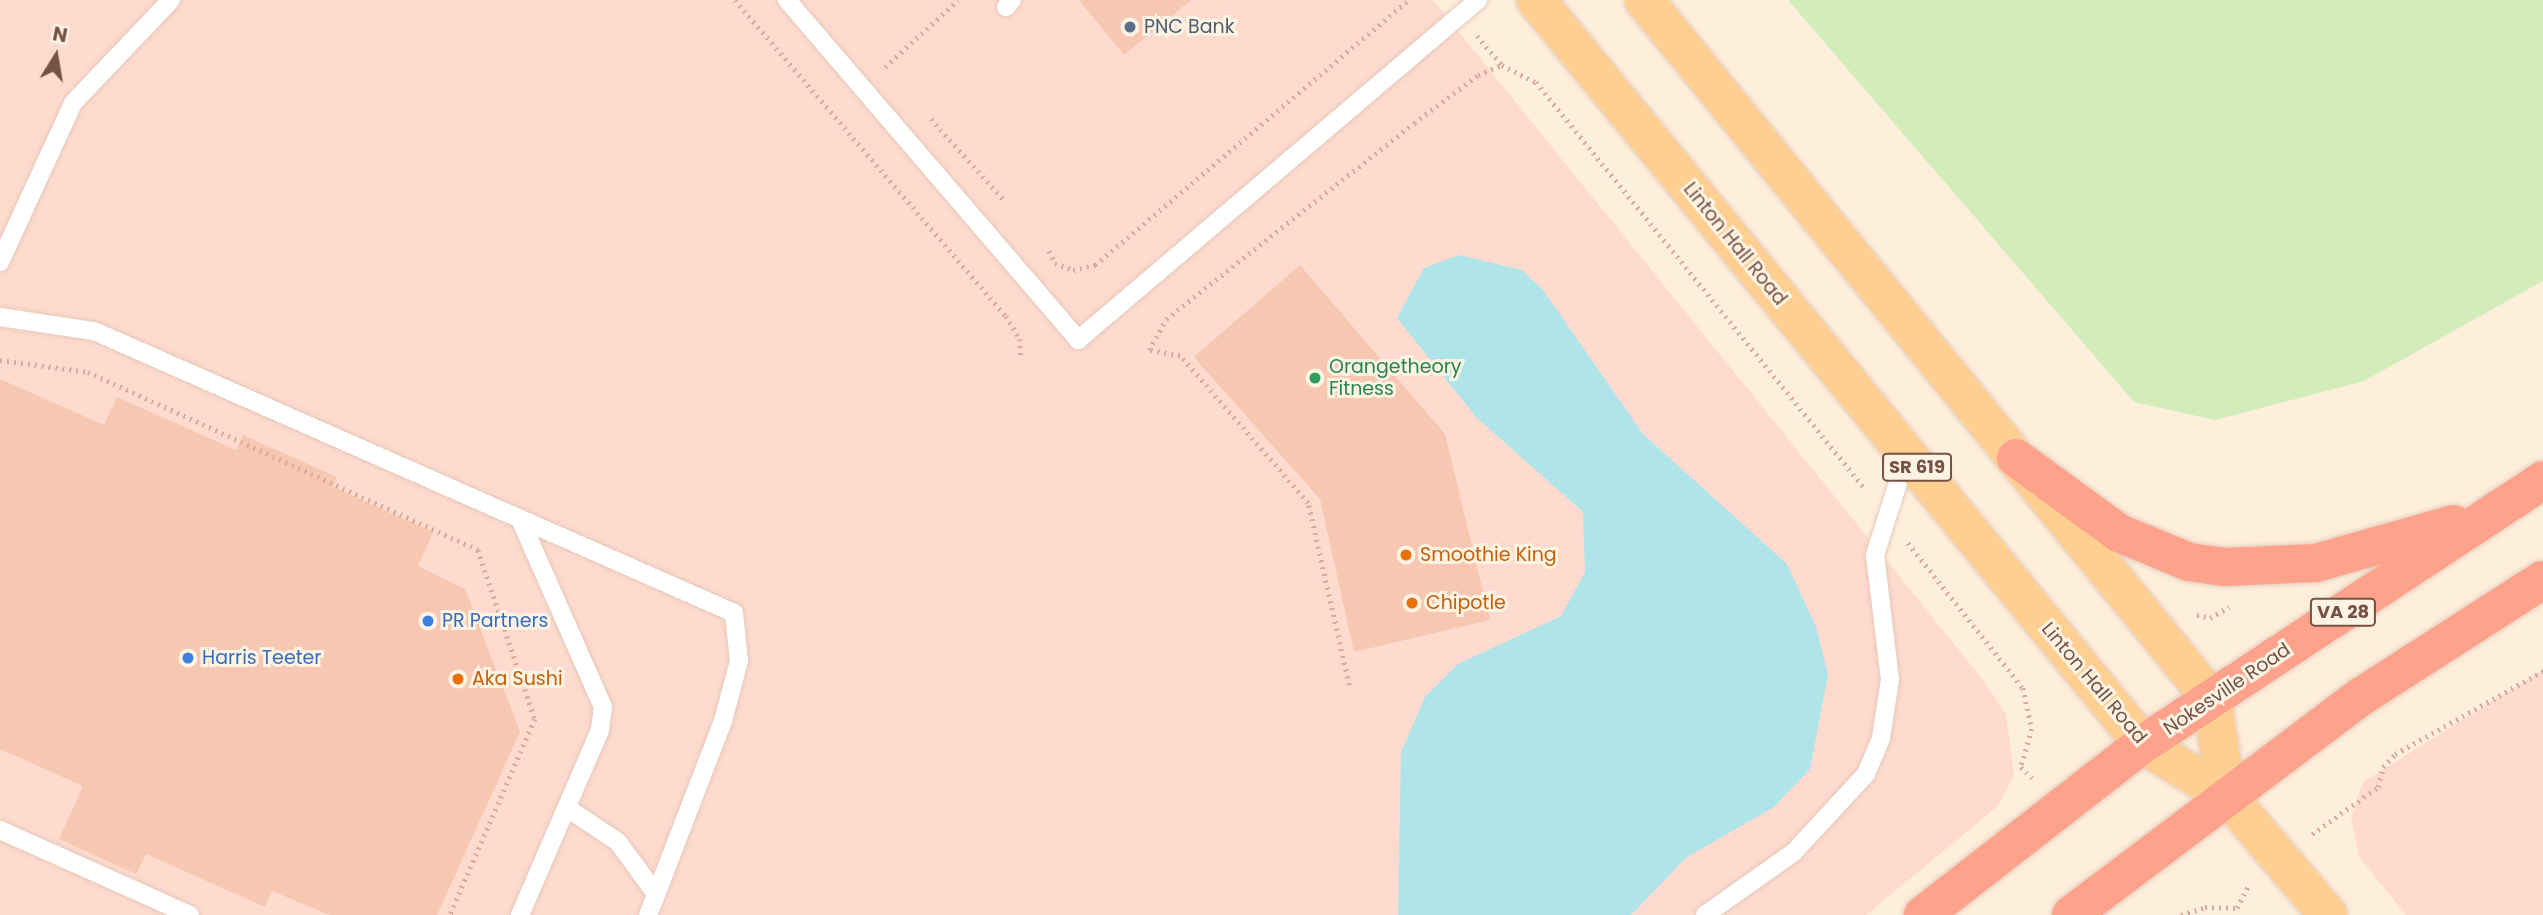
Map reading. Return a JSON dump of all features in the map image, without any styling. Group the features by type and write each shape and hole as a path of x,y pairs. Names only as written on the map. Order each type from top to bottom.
{"highway":[{"path":"2016,458 2119,533 2189,562 2224,567 2316,564 2493,513"},
{"name":"Nokesville Road","path":"1923,915 2056,807 2143,744 2543,480"},
{"path":"2071,915 2362,696 2543,580"}],"main road":[{"name":"Linton Hall Road","path":"1536,0 2143,744 2227,796"},
{"path":"1644,0 2212,700 2227,796"},
{"name":"SR 619","path":"2227,796 2328,915"}],"lane":[{"path":"0,262 73,103 171,0"},
{"path":"787,0 1078,341 1478,0"},
{"path":"0,317 93,331 734,613 739,661 723,720 648,915"},
{"path":"1705,915 1794,852 1866,774 1881,738 1890,680 1875,555 1907,455"},
{"path":"520,519 603,707 600,730 520,915"},
{"path":"567,808 618,842 656,894"},
{"path":"0,830 190,915"}],"path":[{"path":"736,0 1006,316 1020,339 1021,358"},
{"path":"885,67 958,0"},
{"path":"1049,251 1055,263 1073,270 1095,265 1409,0"},
{"path":"1349,685 1308,503 1180,356 1149,350 1166,319 1425,114 1478,75 1502,65 1536,82 2023,688 2032,729 2021,767 2056,807"},
{"path":"0,360 88,372 478,550 535,719 450,915"},
{"path":"2371,787 2378,787 2382,767 2395,754 2543,671"},
{"path":"2181,915 2205,906 2236,908 2246,886"}],"shaded area":[{"path":"0,0 1433,0 1984,681 2006,714 2014,775 1998,806 1866,915 0,915"},
{"path":"2543,670 2543,915 2406,915 2359,857 2351,817 2363,782"}],"green space":[{"path":"1788,0 2543,0 2543,281 2364,381 2215,420 2134,402"}],"water":[{"path":"1459,255 1522,270 1543,290 1643,434 1787,564 1816,627 1828,675 1810,769 1774,807 1687,857 1631,915 1398,915 1401,752 1425,697 1458,664 1561,616 1585,572 1583,512 1476,417 1397,318 1424,268"}],"building":[{"name":"PNC Bank","path":"1079,0 1191,0 1124,55"},
{"path":"1300,265 1445,434 1490,620 1354,652 1320,499 1194,357"},
{"name":"Harris Teeter","path":"0,379 104,425 117,397 236,450 243,435 337,477 333,487 433,532 418,566 465,589 520,732 437,915 330,915 272,891 265,907 146,854 136,874 59,839 83,786 0,749"}],"place":[{"name":"PNC Bank","path":"1130,27"},
{"name":"Orangetheory Fitness","path":"1315,378"},
{"name":"Smoothie King","path":"1406,555"},
{"name":"Chipotle","path":"1412,603"},
{"name":"PR Partners","path":"428,621"},
{"name":"Harris Teeter","path":"188,658"},
{"name":"Aka Sushi","path":"458,679"}]}
